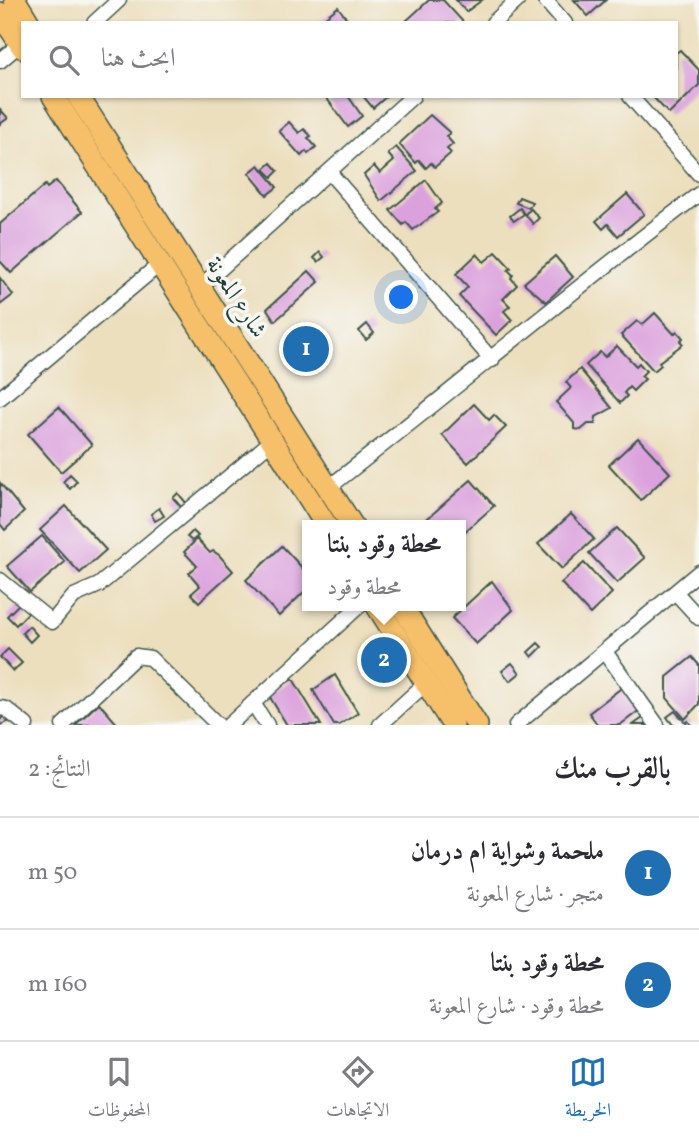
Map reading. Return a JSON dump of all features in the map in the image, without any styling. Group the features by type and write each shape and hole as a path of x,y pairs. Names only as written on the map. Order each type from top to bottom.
{"highway":[{"path":"15,0 28,21"},
{"path":"0,13 21,46"},
{"name":"شارع المعونة","path":"54,98 323,520"},
{"name":"شارع المعونة","path":"79,98 349,520"},
{"path":"380,611 453,725"},
{"path":"405,611 477,725"}],"street":[{"path":"96,21 119,0"},
{"path":"495,21 518,0"},
{"path":"545,0 563,21"},
{"path":"0,61 21,46"},
{"path":"200,288 411,98"},
{"path":"632,98 699,174"},
{"path":"330,173 492,360"},
{"path":"328,488 492,360 601,267 699,194"},
{"path":"0,398 161,263"},
{"path":"0,580 52,622 74,596 99,585 273,440"},
{"path":"516,725 606,653 699,572"},
{"path":"676,593 699,618"},
{"path":"229,725 354,611"},
{"path":"606,653 657,725"},
{"path":"63,725 136,656 144,655 218,725"},
{"path":"380,725 425,684"},
{"path":"253,703 267,725"},
{"path":"0,708 6,709 26,725"}],"building":[{"path":"429,0 443,0 462,21 406,21"},
{"path":"456,0 482,0 466,12"},
{"path":"574,0 606,0 588,16"},
{"path":"338,7 348,21 320,21"},
{"path":"680,50 699,70 699,85 669,114 654,98 678,98"},
{"path":"326,98 349,98 362,116 348,127"},
{"path":"365,98 385,98 373,108"},
{"path":"0,109 8,118 0,124"},
{"path":"430,115 450,133 446,136 453,144 447,149 451,153 435,167 431,163 426,168 419,160 416,163 399,144"},
{"path":"289,122 299,133 304,129 311,136 308,138 316,147 308,154 306,151 301,156 279,131"},
{"path":"396,147 417,171 381,201 364,175 374,166 380,173 394,161 388,154"},
{"path":"271,163 278,171 272,177 264,169"},
{"path":"259,165 277,187 267,195 249,173"},
{"path":"426,180 442,203 435,209 438,212 413,230 406,222 403,225 390,210"},
{"path":"56,181 82,212 11,273 0,261 0,224 45,185 47,188"},
{"path":"627,194 644,214 618,236 608,224 603,229 596,221"},
{"path":"519,197 532,202 529,208 516,203"},
{"path":"520,208 524,214 514,221 510,216"},
{"path":"531,209 539,218 533,224 525,214"},
{"path":"320,252 324,257 318,262 314,258"},
{"path":"496,252 511,268 508,270 517,285 503,299 510,306 504,311 512,320 496,335 459,296 468,287 456,274 477,254 484,262"},
{"path":"555,256 573,277 546,302 524,283"},
{"path":"309,271 319,282 275,321 267,309"},
{"path":"0,278 13,295 0,305"},
{"path":"655,313 674,334 677,331 683,338 680,341 683,344 659,362 661,365 654,371 621,335 637,321 642,325"},
{"path":"367,324 374,333 366,340 359,331"},
{"path":"617,346 636,366 639,363 646,371 641,376 645,379 633,391 629,387 624,393 627,396 620,403 586,365 600,352 605,357"},
{"path":"580,369 612,408 596,417 595,424 588,424 581,430 574,429 574,423 556,402 571,388 566,382"},
{"path":"474,404 489,420 494,415 506,427 468,463 442,435"},
{"path":"59,407 92,445 61,472 28,434"},
{"path":"638,438 670,473 641,500 609,465"},
{"path":"70,474 77,481 70,489 63,482"},
{"path":"471,480 494,506 466,531 466,520 426,520"},
{"path":"0,483 24,512 5,530 0,524"},
{"path":"178,493 187,504 182,508 173,498"},
{"path":"66,506 106,550 80,573 40,530"},
{"path":"159,508 164,516 155,521 151,514"},
{"path":"571,514 594,539 562,569 538,544"},
{"path":"617,528 645,558 617,583 589,553"},
{"path":"193,531 198,536 192,541 187,537"},
{"path":"42,536 65,562 30,592 7,566"},
{"path":"197,539 210,553 213,551 219,555 233,571 199,602 191,594 200,586 189,573 197,566 184,552"},
{"path":"282,546 302,568 302,594 279,616 246,580"},
{"path":"584,563 612,593 590,614 561,583"},
{"path":"492,581 513,610 476,644 452,618 460,611 466,611 466,605"},
{"path":"21,602 30,611 16,625 7,616"},
{"path":"29,626 37,635 30,642 22,633"},
{"path":"538,643 542,647 532,657 528,652"},
{"path":"8,649 22,663 13,671 0,657"},
{"path":"692,657 699,665 699,704 685,719 667,698 667,677"},
{"path":"512,663 520,673 510,681 502,671"},
{"path":"335,675 358,713 339,725 334,725 313,690"},
{"path":"293,679 321,725 287,725 268,694"},
{"path":"624,686 641,709 620,725 598,725 589,713"},
{"path":"99,703 118,725 75,725"},
{"path":"675,711 686,723 688,721 692,725 673,725 667,717"},
{"path":"5,715 10,721 0,725 0,720"},
{"path":"646,716 652,725 633,725"}],"place":[{"name":"ملحمة وشواية ام درمان","path":"306,349"},
{"name":"محطة وقود بنتا","path":"384,660"}]}
